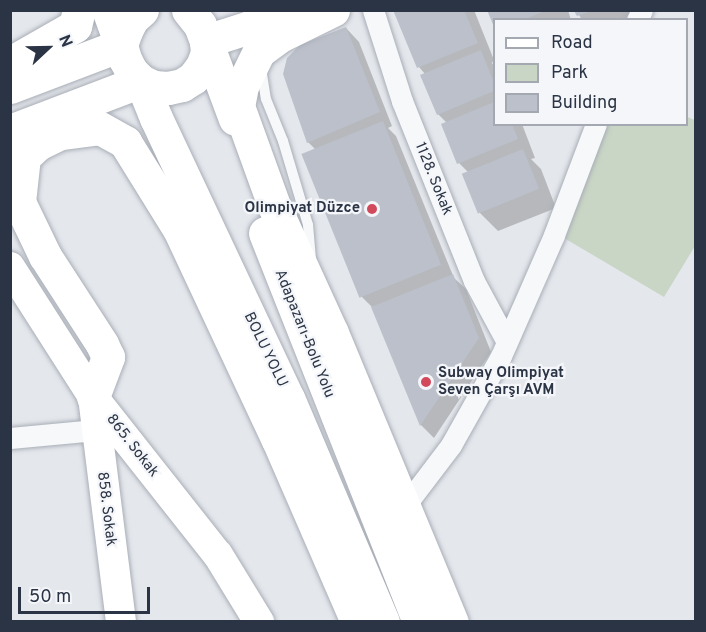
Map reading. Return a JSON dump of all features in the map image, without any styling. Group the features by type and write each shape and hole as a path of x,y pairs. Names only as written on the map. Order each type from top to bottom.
{"highway":[{"path":"10,63 75,26 80,10"},
{"path":"108,10 121,45"},
{"path":"10,87 121,45 132,19 142,10"},
{"path":"10,131 141,81 154,87 168,88 182,85 193,78 202,66 207,53 197,22 250,27 281,10"},
{"path":"333,10 280,36 259,51 242,86 238,106 275,208 452,621"},
{"name":"Adapazarı-Bolu Yolu","path":"197,22 241,136 267,240 419,621"},
{"name":"BOLU YOLU","path":"121,45 131,71 141,81 153,113 316,462 383,621"},
{"path":"93,397 108,357 45,256 20,202 24,157 31,150 61,133 100,128 125,142 179,229 278,440 357,621"},
{"path":"354,460 445,621"},
{"path":"316,462 364,621"}],"main road":[{"name":"865. Sokak","path":"10,267 93,397 218,555 259,621"},
{"name":"858. Sokak","path":"93,397 121,621"}],"street":[{"name":"1128. Sokak","path":"374,10 402,101 470,270 507,342"},
{"path":"404,507 451,445 507,342 554,235 595,126"},
{"path":"10,438 96,430"},
{"path":"113,621 121,621"}],"green space":[{"path":"688,117 695,120 695,246 664,297 564,238 604,126 688,126"}],"building":[{"path":"393,10 464,10 478,43 417,68"},
{"path":"487,10 545,10 528,18 493,18 493,25"},
{"path":"574,11 591,11 577,16"},
{"path":"346,27 380,112 307,143 283,74 287,58 300,45"},
{"path":"481,50 493,80 493,91 437,115 420,75"},
{"path":"493,102 493,126 513,126 518,139 457,164 441,124"},
{"name":"Olimpiyat Düzce","path":"383,121 441,265 359,298 301,154"},
{"path":"523,149 539,189 478,214 462,174"},
{"name":"Subway Olimpiyat Seven Çarşı AVM","path":"453,274 479,338 420,426 371,307"}],"place":[{"name":"Olimpiyat Düzce","path":"372,209"},
{"name":"Subway Olimpiyat Seven Çarşı AVM","path":"426,382"}]}
